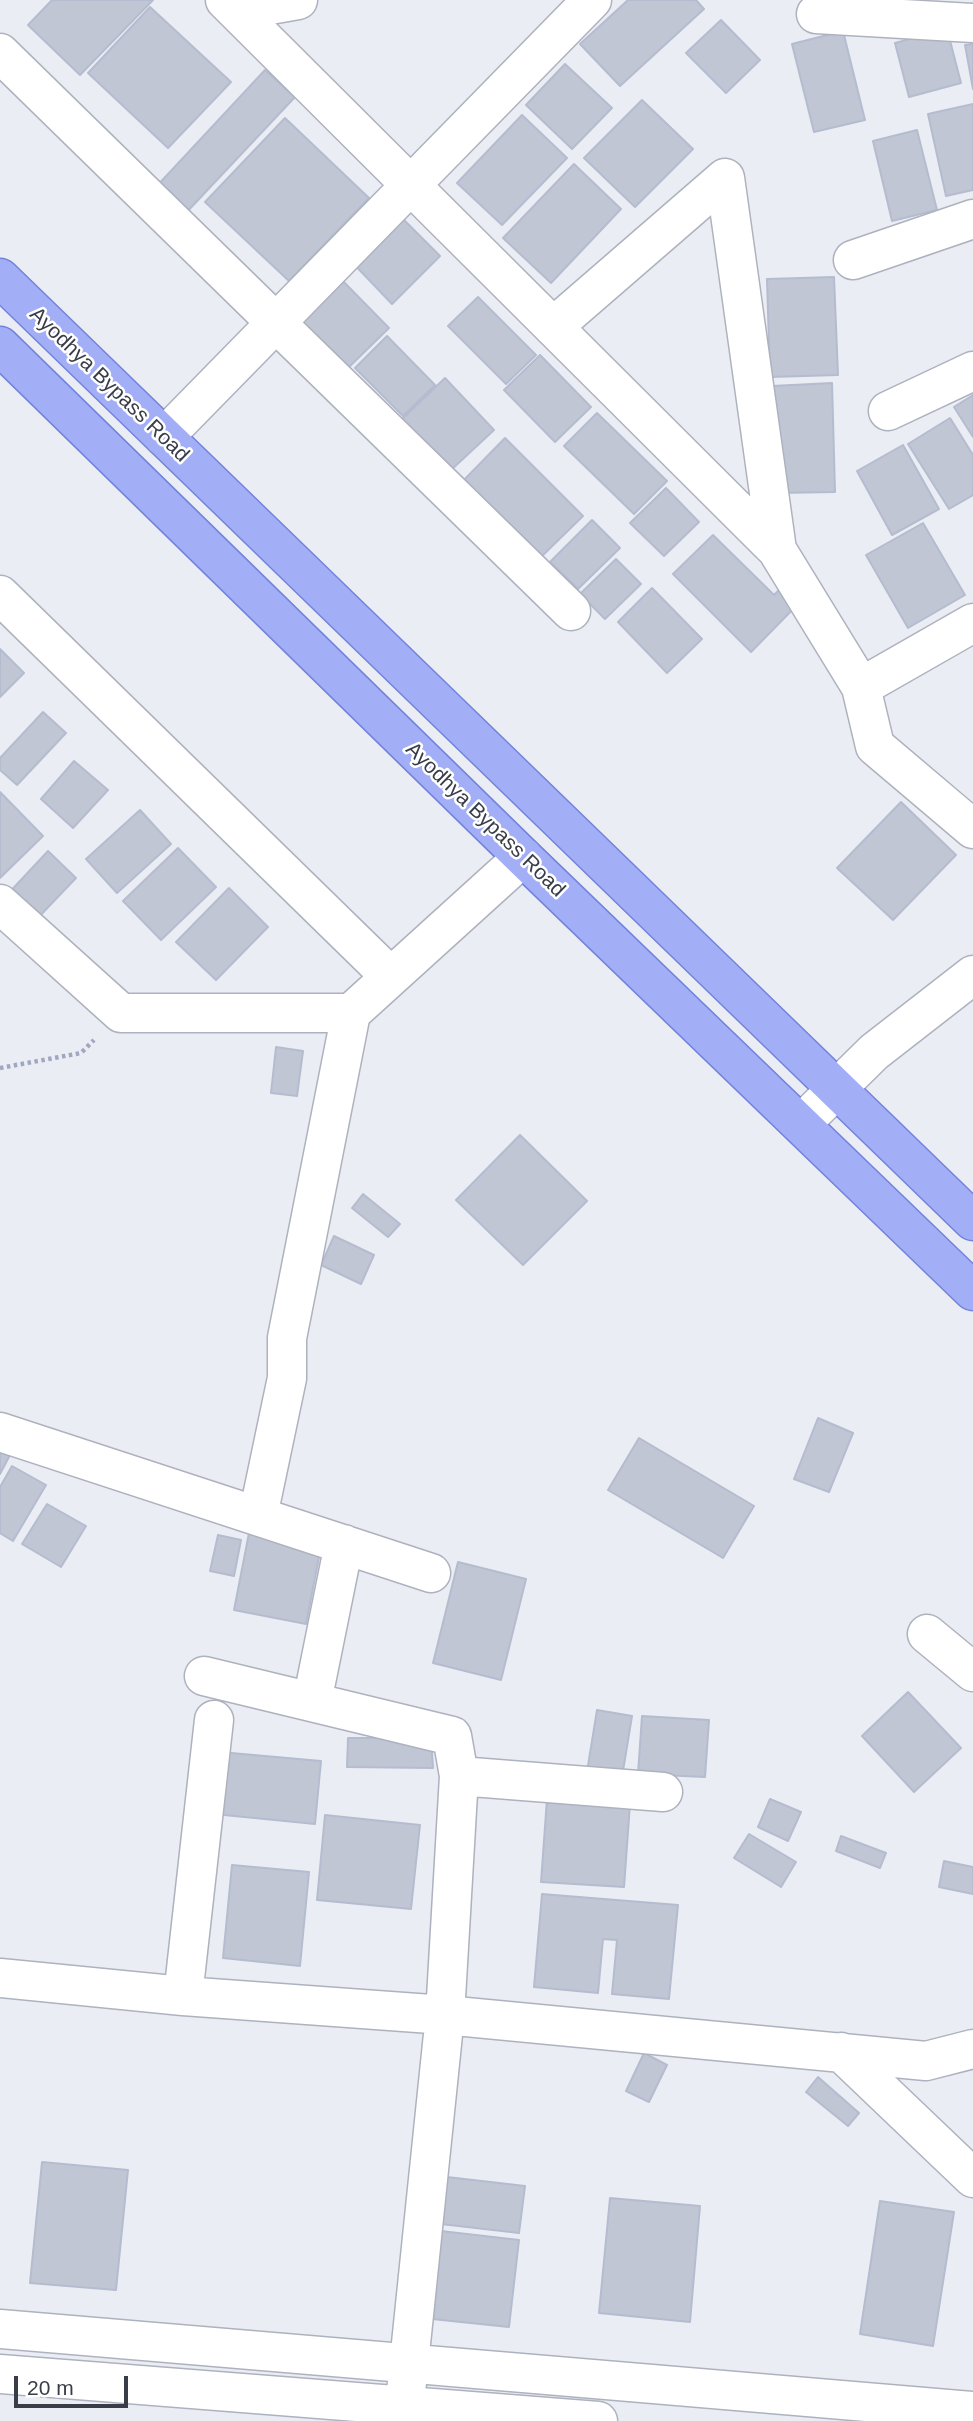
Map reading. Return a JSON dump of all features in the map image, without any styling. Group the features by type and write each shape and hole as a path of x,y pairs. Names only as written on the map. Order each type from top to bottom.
{"main road":[{"name":"Ayodhya Bypass Road","path":"0,278 973,1221"},
{"name":"Ayodhya Bypass Road","path":"0,346 523,858 973,1291"}],"street":[{"path":"230,5 298,0"},
{"path":"164,438 592,0"},
{"path":"230,5 777,550 862,687 875,746 973,829"},
{"path":"816,14 973,23"},
{"path":"0,54 571,611"},
{"path":"553,327 725,178 777,550"},
{"path":"853,260 973,219"},
{"path":"888,411 973,371"},
{"path":"0,595 390,976"},
{"path":"862,687 973,623"},
{"path":"258,1516 287,1378 287,1338 351,1013 523,858"},
{"path":"0,904 121,1013 351,1013"},
{"path":"801,1124 874,1052 973,975"},
{"path":"0,1432 430,1573"},
{"path":"312,1702 344,1544"},
{"path":"927,1634 973,1672"},
{"path":"204,1676 452,1737 459,1776 445,2015 404,2413"},
{"path":"183,1996 214,1720"},
{"path":"459,1776 663,1792"},
{"path":"0,1978 183,1996 445,2015 926,2061 973,2049"},
{"path":"841,2052 973,2178"},
{"path":"0,2329 973,2411"},
{"path":"0,2374 404,2413 598,2421"}],"path":[{"path":"0,1068 80,1052 121,1013"}],"building":[{"path":"52,0 153,0 80,75 28,25"},
{"path":"628,0 696,0 704,9 620,86 580,44"},
{"path":"150,7 231,82 168,148 88,73"},
{"path":"721,20 760,60 726,93 686,53"},
{"path":"947,29 961,83 909,97 895,43"},
{"path":"843,31 865,120 814,132 792,44"},
{"path":"973,44 973,89 965,45"},
{"path":"565,64 612,108 572,149 526,105"},
{"path":"265,70 295,97 184,215 155,188"},
{"path":"642,100 693,149 635,207 584,158"},
{"path":"973,104 973,190 946,196 928,114"},
{"path":"522,115 567,158 502,225 457,183"},
{"path":"285,118 369,198 289,281 205,202"},
{"path":"917,130 937,210 892,221 873,141"},
{"path":"574,164 621,209 551,283 503,238"},
{"path":"396,212 440,256 392,304 348,258"},
{"path":"336,274 389,328 347,369 294,315"},
{"path":"834,277 838,375 770,377 767,279"},
{"path":"478,297 536,355 506,384 448,326"},
{"path":"387,336 435,385 403,416 355,368"},
{"path":"540,355 591,407 555,442 504,390"},
{"path":"445,378 494,430 450,471 402,419"},
{"path":"832,383 835,492 776,493 772,386"},
{"path":"973,395 973,437 954,407"},
{"path":"597,413 667,481 634,514 564,446"},
{"path":"950,418 973,455 973,495 949,509 908,444"},
{"path":"505,438 583,516 538,560 461,483"},
{"path":"903,445 939,509 892,535 857,471"},
{"path":"666,488 699,522 664,556 630,523"},
{"path":"592,520 620,548 578,589 550,562"},
{"path":"923,523 965,595 908,628 866,555"},
{"path":"713,535 774,595 784,585 801,601 751,652 673,574"},
{"path":"616,559 641,584 605,619 580,594"},
{"path":"652,588 702,639 667,673 618,622"},
{"path":"0,649 24,673 0,697"},
{"path":"43,712 66,733 17,785 0,770 0,758"},
{"path":"74,761 108,790 73,828 41,799"},
{"path":"0,792 43,836 0,878"},
{"path":"901,802 956,855 893,920 837,868"},
{"path":"140,810 171,844 117,893 86,859"},
{"path":"178,848 216,887 161,940 123,901"},
{"path":"48,851 76,878 33,923 5,897"},
{"path":"229,888 268,927 216,980 176,942"},
{"path":"276,1047 303,1051 297,1096 271,1093"},
{"path":"520,1135 587,1201 523,1265 456,1200"},
{"path":"363,1194 400,1224 388,1237 352,1208"},
{"path":"334,1236 374,1255 361,1284 321,1265"},
{"path":"818,1418 853,1433 829,1492 794,1479"},
{"path":"639,1438 754,1506 723,1558 608,1490"},
{"path":"0,1449 10,1455 0,1474"},
{"path":"12,1466 46,1485 13,1541 0,1533 0,1487"},
{"path":"47,1504 86,1526 61,1567 22,1544"},
{"path":"249,1533 321,1547 306,1624 234,1610"},
{"path":"218,1535 241,1540 234,1576 210,1571"},
{"path":"458,1562 526,1579 501,1680 433,1663"},
{"path":"908,1692 961,1748 914,1792 862,1736"},
{"path":"597,1710 632,1716 622,1777 587,1772"},
{"path":"642,1716 709,1720 705,1777 638,1774"},
{"path":"348,1738 431,1738 433,1768 347,1767"},
{"path":"220,1752 321,1761 315,1824 214,1814"},
{"path":"547,1799 630,1804 624,1887 541,1882"},
{"path":"770,1799 801,1812 788,1841 758,1827"},
{"path":"325,1815 420,1825 411,1909 317,1900"},
{"path":"749,1834 796,1862 781,1887 734,1858"},
{"path":"841,1836 886,1853 880,1868 836,1851"},
{"path":"944,1861 973,1867 973,1894 939,1887"},
{"path":"232,1865 309,1872 300,1966 223,1958"},
{"path":"542,1894 678,1905 669,1999 612,1994 617,1940 603,1939 598,1993 534,1987"},
{"path":"644,2053 667,2065 649,2102 626,2091"},
{"path":"818,2077 859,2113 848,2126 806,2092"},
{"path":"42,2162 128,2170 116,2290 30,2283"},
{"path":"447,2177 525,2186 519,2233 441,2224"},
{"path":"610,2198 700,2206 690,2322 599,2313"},
{"path":"880,2201 954,2212 933,2346 860,2334"},
{"path":"441,2231 519,2240 509,2327 432,2319"}]}
